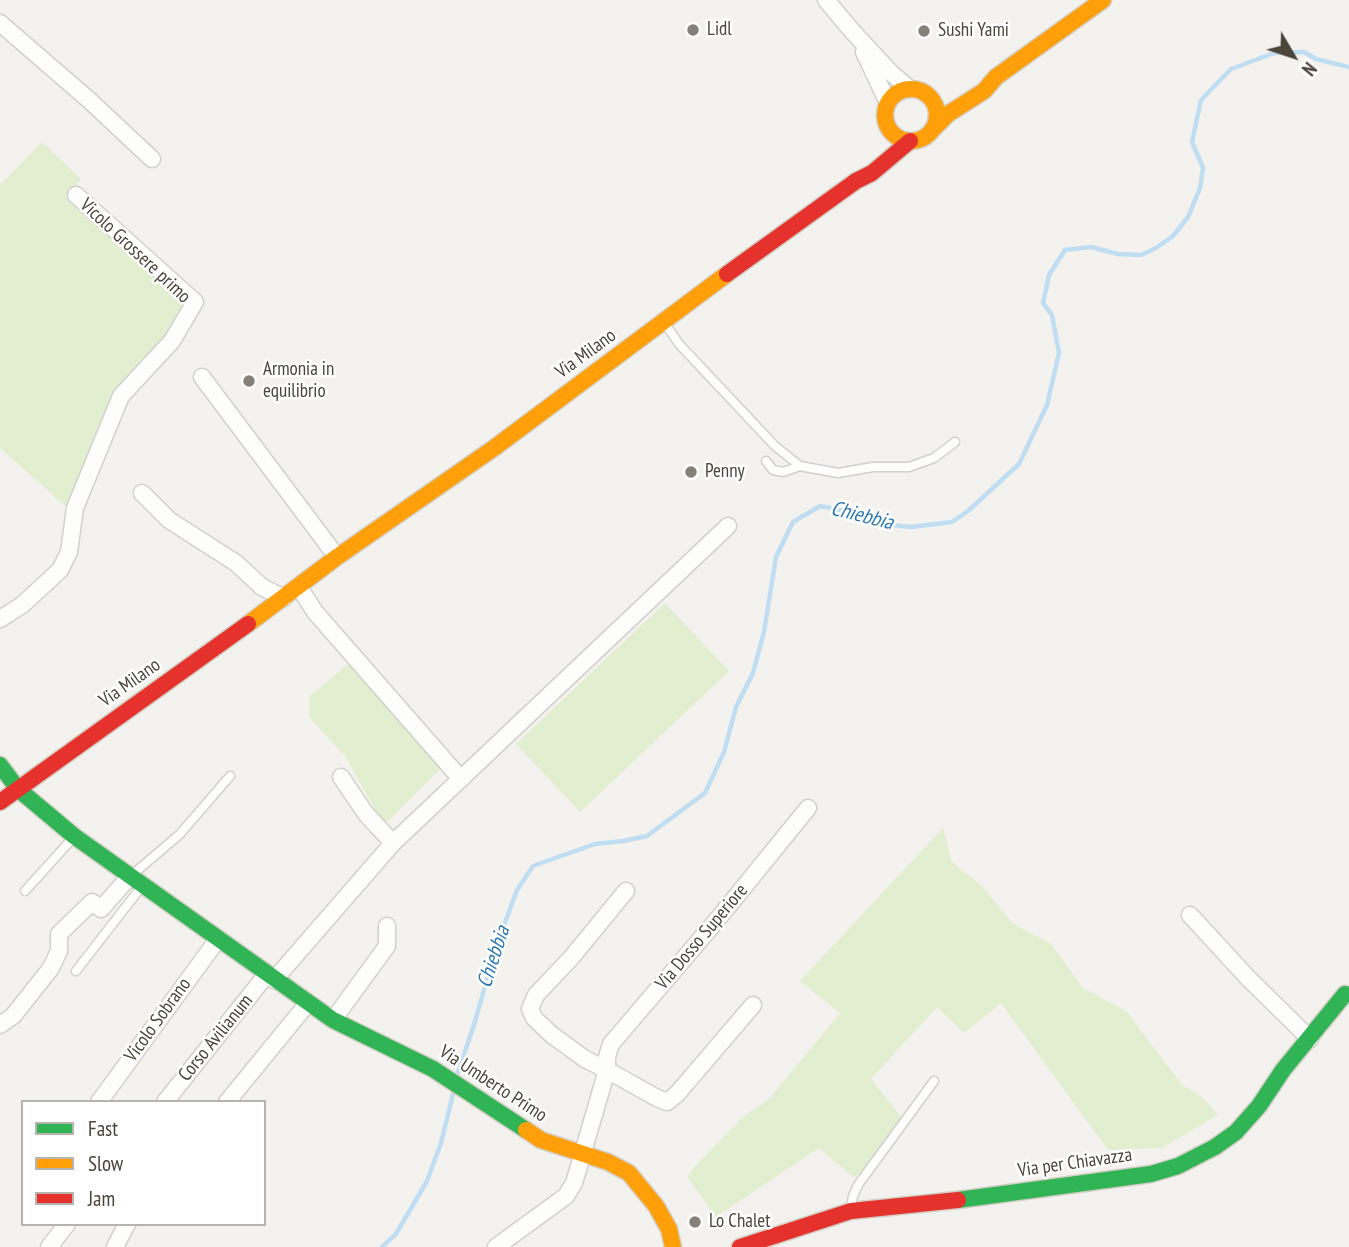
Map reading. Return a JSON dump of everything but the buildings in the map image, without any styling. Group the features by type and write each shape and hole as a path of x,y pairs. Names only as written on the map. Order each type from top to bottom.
{"main road":[{"name":"Via Milano","path":"0,802 494,448 856,181 872,173 910,141 926,136 948,114 984,91 996,77 1103,0"},
{"name":"Via Milano","path":"856,181 878,149 888,103 897,93 918,91 952,94 996,77"},
{"path":"918,91 936,106 937,114 932,130"},
{"path":"886,122 895,135 910,141"},
{"name":"Via Umberto Primo","path":"0,765 18,789 74,836 333,1020 433,1069 541,1140 582,1153 629,1173 656,1206 669,1229 673,1247"},
{"name":"Via per Chiavazza","path":"740,1247 851,1211 1151,1174 1178,1166 1237,1132 1345,993"}],"street":[{"path":"826,0 891,73 918,91"},
{"path":"0,23 152,159"},
{"path":"852,32 874,70 888,103"},
{"name":"Vicolo Grossere primo","path":"0,618 22,605 60,570 69,552 75,508 121,396 172,341 195,302 76,195"},
{"path":"202,377 337,558"},
{"path":"142,494 169,520 236,563 262,587 284,598"},
{"name":"Corso Avilianum","path":"167,1100 270,977 393,844 729,526"},
{"path":"299,587 315,611 461,779"},
{"path":"341,777 366,814 393,844"},
{"name":"Via Dosso Superiore","path":"496,1247 566,1196 574,1183 607,1070 611,1044 808,808"},
{"path":"0,1024 13,1016 51,968 58,951 59,934 92,902 102,909 136,881"},
{"path":"626,891 571,958 536,995 530,1009 534,1018 552,1035 585,1059 667,1102 677,1094 753,1005"},
{"path":"1190,915 1248,978 1310,1039"},
{"path":"333,1020 387,946 387,926"},
{"name":"Vicolo Sobrano","path":"100,1100 218,939"},
{"path":"229,1100 308,1003"},
{"path":"49,1247 65,1226"},
{"path":"115,1247 126,1226"}],"lane":[{"path":"664,322 680,344 775,446 800,466 838,473 873,467 909,467 934,458 955,442"},
{"path":"765,461 773,470 783,472 800,466"},
{"path":"76,971 136,881 230,776"},
{"path":"25,891 74,836"},
{"path":"851,1211 853,1196 859,1185 934,1081"}],"green space":[{"path":"42,142 81,179 68,197 188,305 169,342 116,396 71,511 0,448 0,185"},
{"path":"665,603 729,671 580,812 516,744"},
{"path":"348,664 443,766 384,825 345,756 309,717 309,697"},
{"path":"943,828 952,862 982,886 1012,923 1051,944 1083,988 1126,1011 1183,1086 1201,1096 1218,1115 1162,1148 1108,1150 1001,1003 964,1033 937,1007 871,1079 902,1118 866,1170 853,1177 819,1148 716,1217 687,1177 744,1116 768,1100 840,1013 800,981"}],"waterway":[{"name":"Chiebbia","path":"457,1075 496,947 517,890 533,866 595,844 647,836 705,793 724,752 736,707 753,673 764,632 776,557 793,522 820,506 856,513 878,524 911,527 952,522 968,511 1019,464 1047,405 1059,353 1052,315 1043,303 1049,275 1065,250 1091,247 1118,254 1141,255 1173,236 1188,217 1200,188 1203,168 1192,142 1201,100 1231,69 1274,53 1304,52 1316,59 1349,67"},
{"name":"Chiebbia","path":"382,1247 396,1234 427,1181 441,1143 454,1090"}],"traffic: fast":[{"path":"0,765 18,789 74,836 333,1020 433,1069 526,1130"},
{"path":"958,1200 1151,1174 1178,1166 1215,1147 1236,1132 1259,1106 1283,1070 1345,994"}],"traffic: slow":[{"path":"932,130 948,114 984,91 996,77 1103,0"},
{"path":"911,89 921,91 929,97 935,105 937,115 935,125 929,133 921,139 911,141 901,139 893,133 887,125 885,115 887,105 893,97 901,91 911,89"},
{"path":"248,624 337,557 494,448 727,274"},
{"path":"526,1130 541,1140 608,1162 629,1173 656,1206 669,1229 673,1247"}],"traffic: jam":[{"path":"727,274 856,181 872,173 910,141"},
{"path":"0,802 248,624"},
{"path":"740,1247 851,1211 958,1200"}],"place":[{"name":"Lidl","path":"693,30"},
{"name":"Sushi Yami","path":"924,31"},
{"name":"Armonia in equilibrio","path":"249,381"},
{"name":"Penny","path":"691,472"},
{"name":"Lo Chalet","path":"695,1222"}]}
